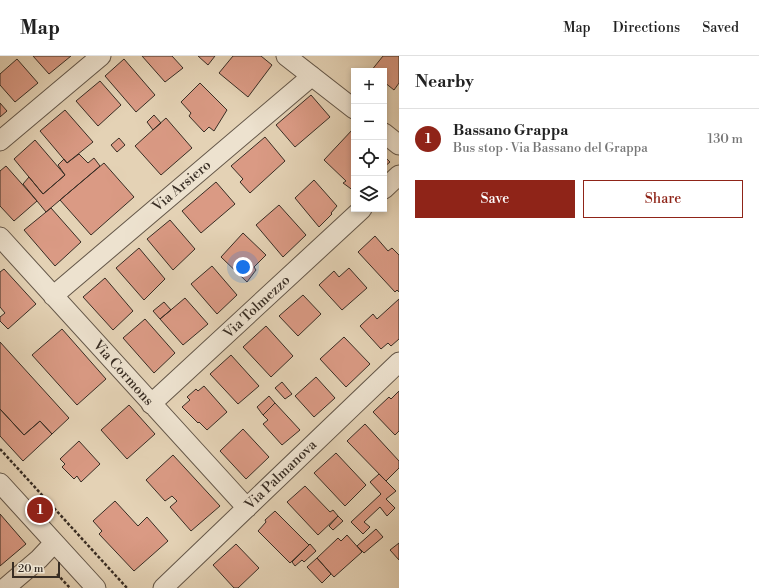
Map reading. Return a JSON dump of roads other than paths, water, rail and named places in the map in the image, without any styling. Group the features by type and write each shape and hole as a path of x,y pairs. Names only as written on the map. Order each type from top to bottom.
{"street":[{"path":"0,141 101,56"},
{"path":"286,56 351,108"},
{"name":"Via Arsiero","path":"53,296 312,76"},
{"path":"387,135 399,145"},
{"path":"387,186 399,175"},
{"name":"Via Tolmezzo","path":"151,404 359,212"},
{"name":"Via Cormons","path":"0,237 247,508"},
{"name":"Via Palmanova","path":"163,588 399,362"},
{"path":"0,483 96,588"},
{"path":"5,588 39,559 54,543"}],"place":[{"name":"Bassano Grappa","path":"40,510"}]}
